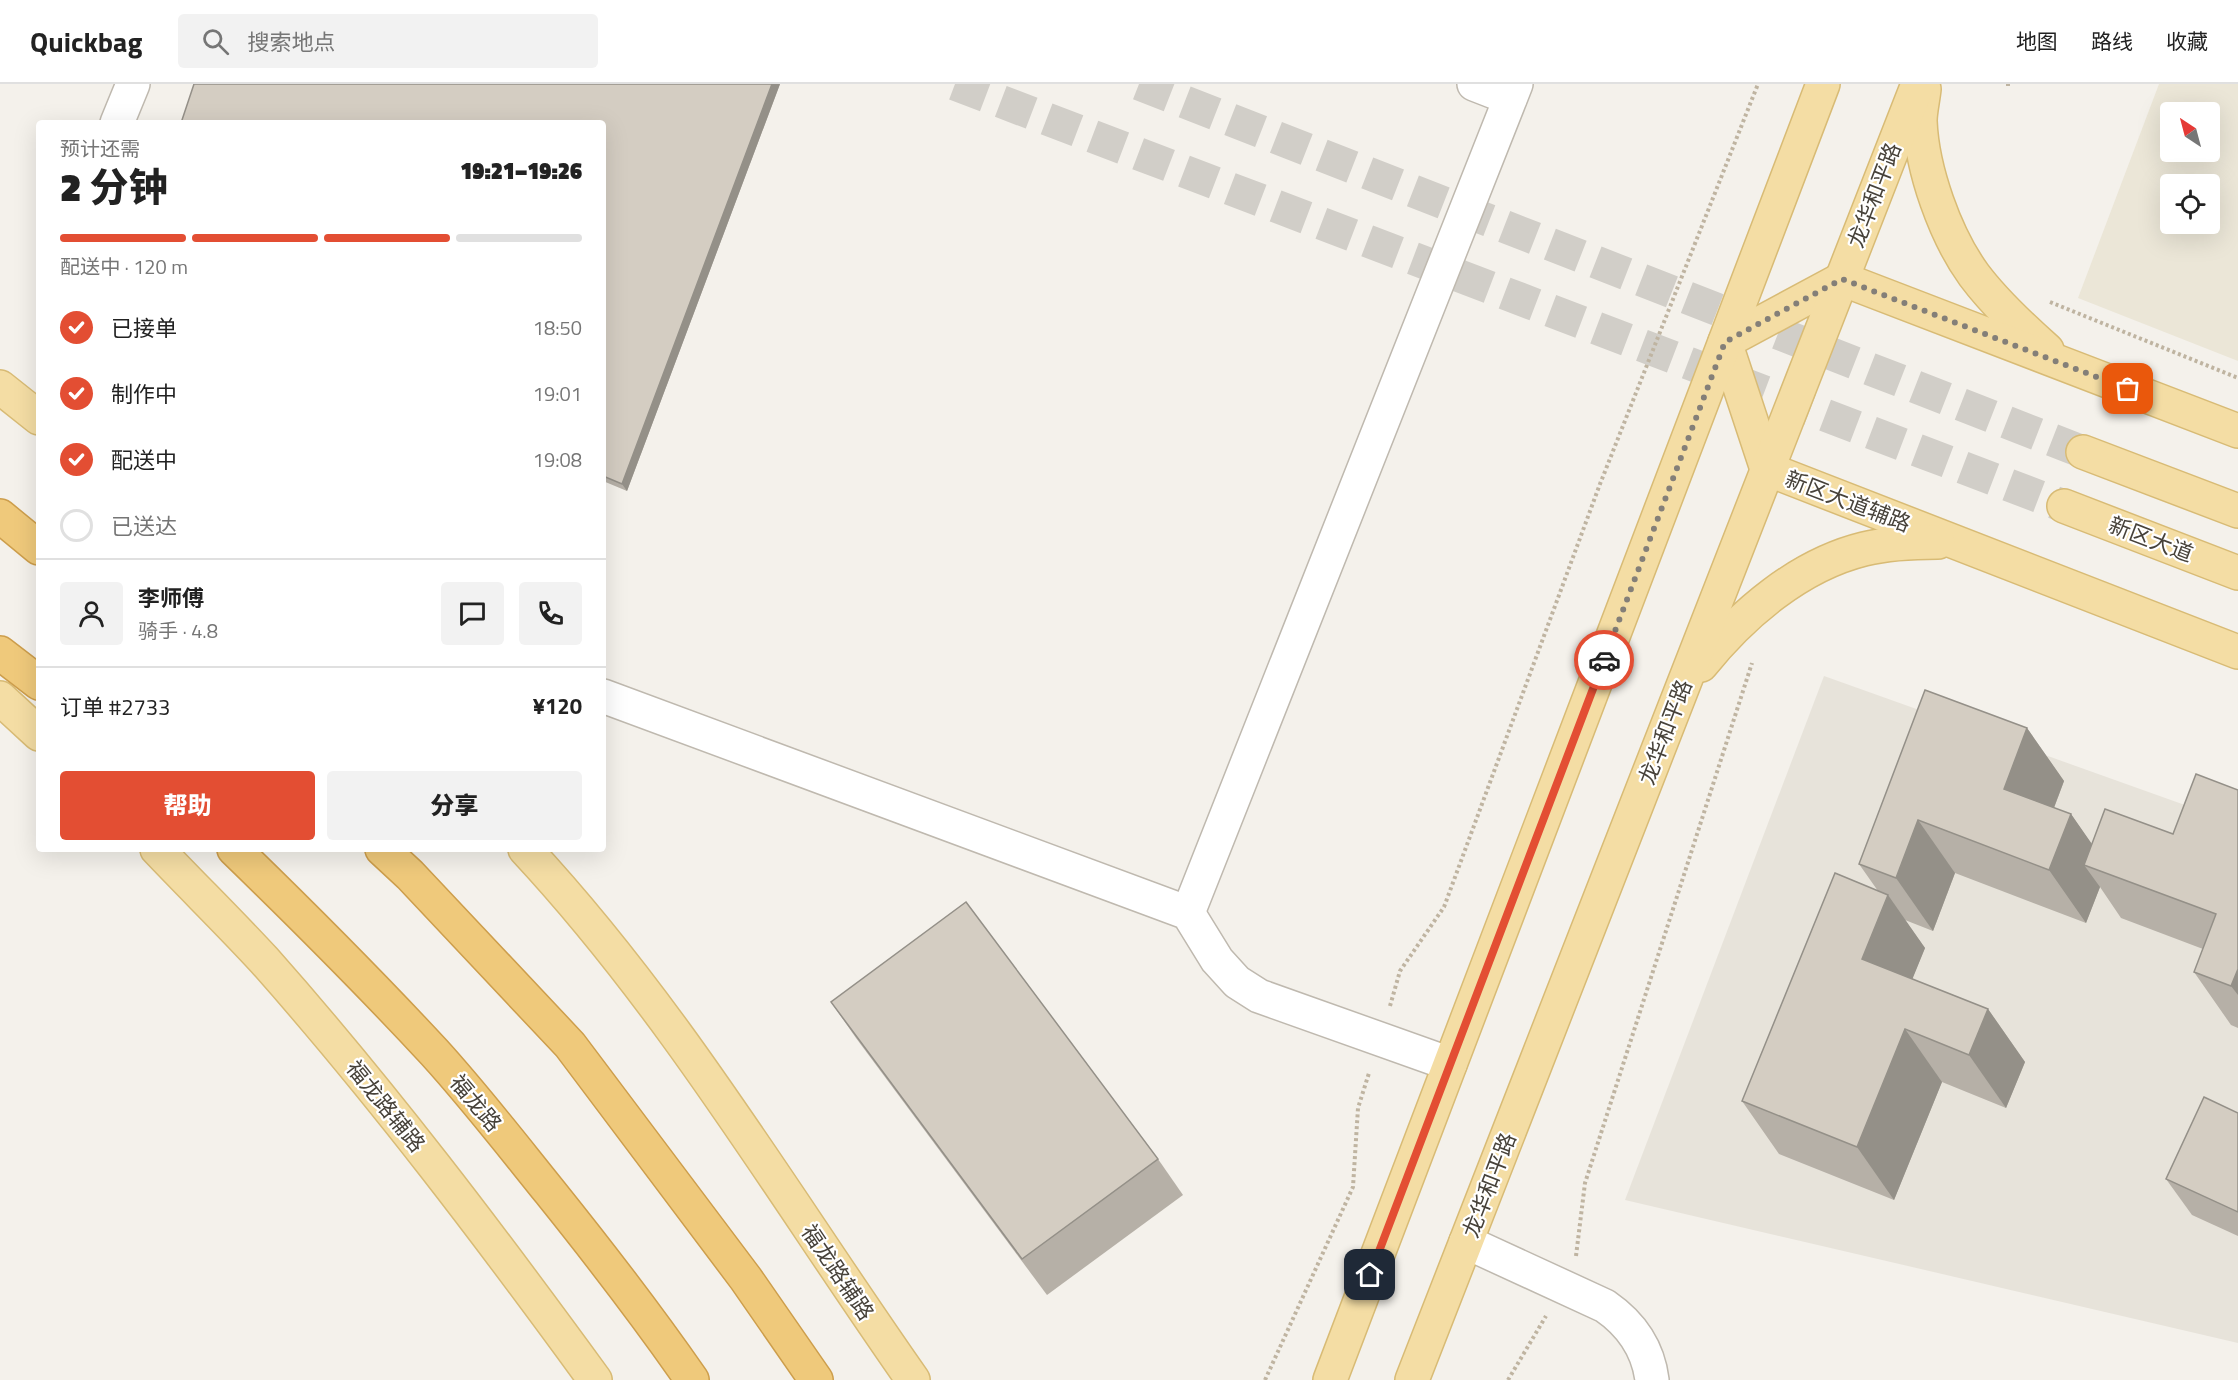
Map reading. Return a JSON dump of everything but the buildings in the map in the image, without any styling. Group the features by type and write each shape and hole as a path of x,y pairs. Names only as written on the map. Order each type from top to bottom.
{"highway":[{"path":"17,527 36,545"},
{"path":"0,653 36,681"},
{"name":"福龙路","path":"237,852 317,929 435,1054 530,1167 657,1330 692,1380"},
{"path":"385,852 418,883 570,1044 746,1279 816,1380"}],"main road":[{"path":"1330,1380 1823,84"},
{"name":"龙华和平路","path":"1412,1380 1918,84"},
{"path":"1925,84 1920,120 1929,176 1948,230 1974,274 2013,319 2062,364"},
{"path":"1725,342 1842,279 2238,431"},
{"name":"新区大道辅路","path":"1725,342 1767,469 2238,652"},
{"path":"0,387 36,416"},
{"path":"2083,452 2238,511"},
{"name":"新区大道","path":"2064,506 2238,573"},
{"path":"1683,687 1725,635 1772,595 1818,566 1863,549 1908,542 1954,542"},
{"path":"0,698 36,731"},
{"name":"福龙路辅路","path":"160,852 263,960 387,1106 526,1285 595,1380"},
{"name":"福龙路辅路","path":"528,852 600,935 706,1075 913,1380"}],"street":[{"path":"118,120 133,84"},
{"path":"1188,913 1513,91 1474,84"},
{"path":"606,697 1188,913 1217,960 1237,982 1259,996 1450,1064"},
{"path":"1466,1242 1605,1306 1623,1318 1638,1338 1650,1367 1652,1380"}],"path":[{"path":"1400,971 1443,907 1600,484 1758,84"},
{"path":"2044,299 2238,378"},
{"path":"1578,1251 1585,1183 1754,660"},
{"path":"1265,1380 1353,1186 1358,1108"},
{"path":"1508,1380 1539,1332"}],"shaded area":[{"path":"2159,84 2238,84 2238,361 2078,298"},
{"path":"1824,676 2238,824 2238,1343 1625,1200"}],"tunnel":[{"path":"955,84 2064,506"},
{"path":"1139,84 2083,452"}],"way so far":[{"path":"1604,660 1725,342 1842,279 2128,389"}],"route":[{"path":"1370,1275 1604,660"}]}
